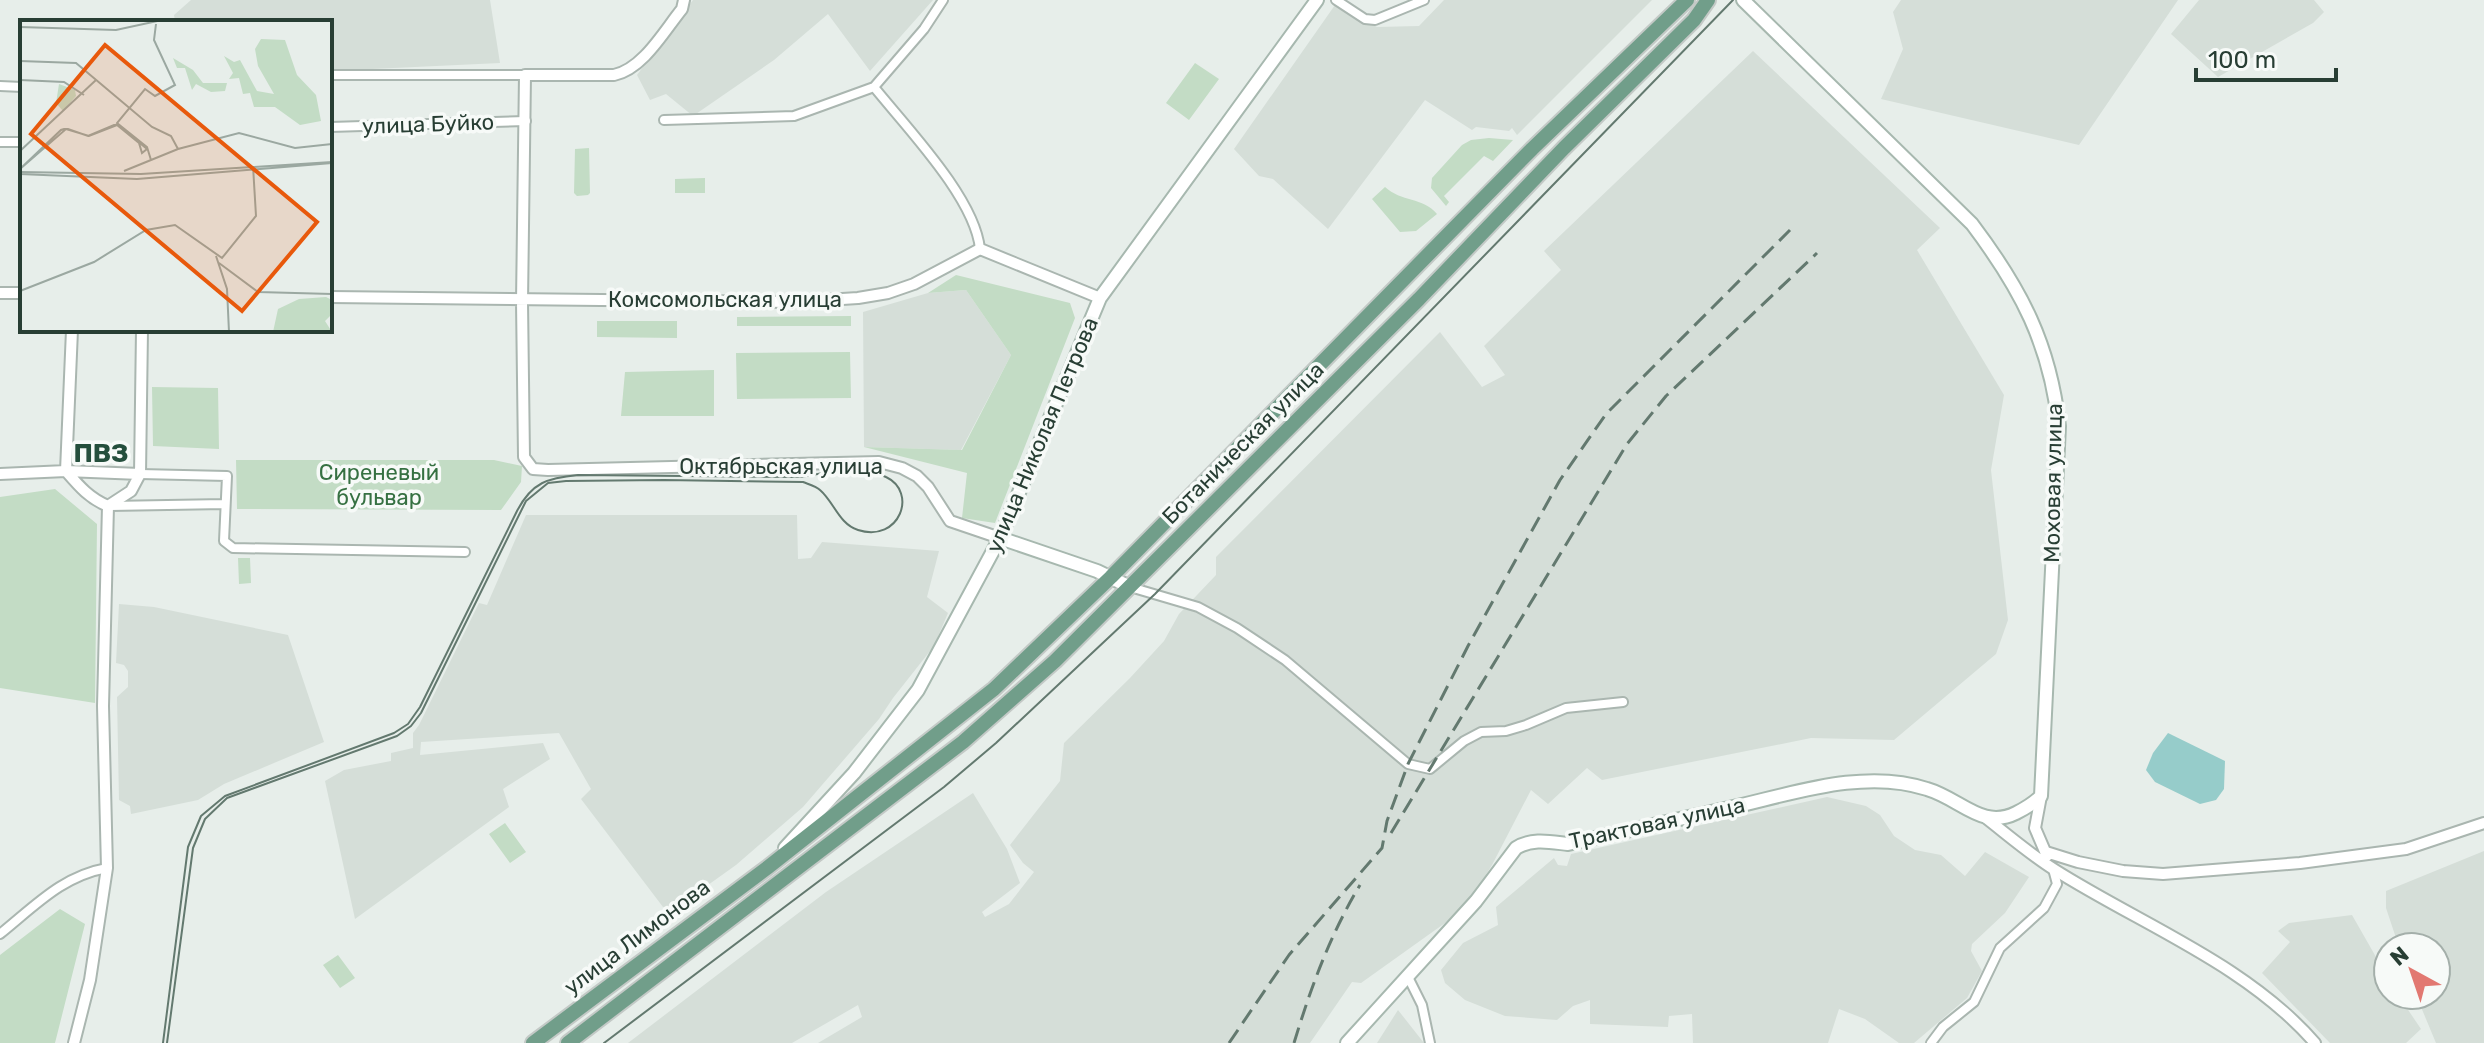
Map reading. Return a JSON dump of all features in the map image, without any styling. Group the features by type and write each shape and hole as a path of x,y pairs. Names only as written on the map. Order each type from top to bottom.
{"main road":[{"name":"улица Николая Петрова","path":"767,868 854,773 918,690 1000,538 1100,298 1317,0"},
{"name":"Ботаническая улица","path":"767,868 994,689 1111,577 1532,149 1687,0"},
{"name":"Ботаническая улица","path":"778,884 1010,703 1419,299 1559,152 1694,20 1708,0"},
{"name":"Моховая улица","path":"1743,0 1972,224 2002,264 2029,312 2051,369 2059,426 2041,796"},
{"path":"1000,538 1111,577 1130,587"},
{"name":"Трактовая улица","path":"1347,1043 1476,901 1516,848 1523,844 1536,841 1568,844 1820,788 1880,780 1901,782 1946,795 1986,818"},
{"path":"1986,818 2003,819 2041,796"},
{"path":"797,845 809,860"},
{"name":"улица Лимонова","path":"533,1043 767,868"},
{"name":"улица Лимонова","path":"568,1043 778,884"}],"street":[{"path":"332,75 626,73 682,9 684,0"},
{"path":"664,120 794,116 874,87 924,29 943,0"},
{"path":"1336,0 1365,19 1375,20 1424,0"},
{"path":"522,297 525,75"},
{"path":"0,86 20,87"},
{"path":"874,87 944,173 974,223 980,249 1100,298"},
{"name":"улица Буйко","path":"332,127 526,121"},
{"name":"Комсомольская улица","path":"332,297 795,302 858,298 914,284 980,249"},
{"name":"Октябрьская улица","path":"522,297 524,457 533,469 879,462 917,476 950,521 1000,538"},
{"path":"72,332 66,471 83,491 108,506 225,504"},
{"path":"108,506 131,491 140,474 142,332"},
{"path":"0,474 66,471 227,476 224,541 233,548 465,552"},
{"path":"74,1043 90,980 107,868 103,706 108,506"},
{"path":"1130,587 1198,607 1237,628 1285,660 1408,764 1430,769 1464,741 1481,732 1516,728 1566,708 1623,702"},
{"path":"1931,1043 1943,1027 1974,1002 2000,948 2044,908 2057,884 2035,828 2041,796"},
{"path":"1986,818 2053,869 2251,984 2315,1043"},
{"path":"2046,852 2108,868 2163,874 2300,863 2406,849 2484,823"},
{"path":"0,934 69,879 86,871 107,868"},
{"path":"1408,977 1422,1005 1430,1043"}],"shaded area":[{"path":"191,0 490,0 500,63 332,71 332,20 175,20 174,15"},
{"path":"693,0 933,0 870,71 828,14 774,60 693,116 666,94 650,100 637,75"},
{"path":"1444,0 1652,0 1517,135 1512,128 1509,131 1476,127 1472,130 1425,100 1328,229 1273,179 1259,176 1234,149 1335,5 1377,27 1419,26"},
{"path":"1901,0 2178,0 2079,145 1881,99 1903,49 1893,12"},
{"path":"2199,0 2314,0 2324,12 2313,23 2218,77 2171,34"},
{"path":"1753,51 1940,228 1917,250 2004,395 1991,470 2008,620 1996,654 1894,740 1811,738 1602,780 1587,768 1548,804 1531,790 1472,897 1445,923 1361,983 1352,982 1310,1043 818,1043 862,1017 858,1005 792,1043 628,1043 826,892 973,793 1007,849 1020,883 982,912 985,917 1009,904 1034,872 1010,845 1060,781 1064,743 1164,641 1179,614 1216,575 1216,557 1440,332 1482,387 1505,375 1484,346 1561,270 1544,251"},
{"path":"966,290 1011,355 961,450 864,447 863,312 928,293"},
{"path":"526,515 797,515 798,559 811,558 822,542 939,551 927,597 948,613 934,646 879,719 803,807 736,865 673,910 663,907 581,799 591,789 559,733 421,742 420,755 543,743 550,759 503,789 509,807 355,919 325,781 344,770 391,761 391,753 413,748 413,733 479,603 487,605"},
{"path":"119,604 154,607 288,635 324,742 224,784 198,800 131,814 130,806 119,800 117,697 128,687 128,671 124,665 116,663"},
{"path":"1827,797 1866,806 1880,815 1894,836 1915,850 1941,855 1965,876 1985,852 2029,877 2005,913 1972,944 1971,951 1982,971 1967,998 1914,1043 1899,1043 1865,1019 1839,1009 1828,1043 1693,1043 1692,1014 1669,1016 1668,1027 1590,1024 1590,1000 1573,1006 1557,1020 1505,1016 1465,1000 1445,983 1441,970 1463,943 1498,925 1496,907 1554,858 1558,865 1567,866 1571,854"},
{"path":"2484,851 2484,1043 2436,1043 2423,1011 2452,1011 2452,931 2394,931 2386,908 2386,891"},
{"path":"2352,915 2372,950 2372,1011 2409,1011 2421,1029 2406,1043 2330,1043 2262,973 2290,942 2278,931 2289,923"},
{"path":"1398,1010 1424,1043 1377,1043"}],"green space":[{"path":"1195,63 1219,79 1189,120 1166,103"},
{"path":"1471,140 1513,140 1493,161 1484,156 1444,196 1449,202 1446,206 1431,188 1432,178 1462,145"},
{"path":"589,148 590,193 577,196 574,193 575,149"},
{"path":"705,178 705,193 675,193 675,179"},
{"path":"1385,187 1425,205 1437,214 1416,231 1400,232 1372,199"},
{"path":"956,275 1070,303 1075,318 995,523 962,518 967,473 864,447 962,450 1011,355 966,290 928,293"},
{"path":"851,316 851,326 737,326 737,317"},
{"path":"597,321 677,321 677,338 597,337"},
{"path":"850,352 851,398 737,399 736,353"},
{"path":"714,370 714,416 621,416 625,372"},
{"path":"152,387 218,388 219,449 153,446"},
{"name":"Сиреневый бульвар","path":"236,460 494,460 522,466 521,482 501,510 237,509"},
{"path":"55,489 97,524 95,703 0,688 0,497"},
{"path":"238,558 250,558 251,583 239,584"},
{"path":"505,823 526,852 510,863 489,834"},
{"path":"60,909 85,924 55,1043 0,1043 0,955"},
{"path":"338,955 355,978 340,988 323,965"}],"water":[{"path":"2168,733 2225,761 2224,789 2216,800 2200,804 2155,782 2146,770 2153,753"}],"tram line":[{"path":"604,1043 944,787 996,743 1155,594 1733,0"},
{"path":"163,1043 188,847 201,816 225,796 394,733 408,724 420,707 517,511 535,488 549,480 578,475 800,477 855,470 876,473 896,484 901,493 900,514 894,523 873,532 851,527 820,490 803,482 664,480 548,483 526,501 421,713 411,726 397,736 227,798 205,819 193,848 167,1043"}],"railway":[{"path":"1229,1043 1289,955 1382,848 1387,821 1408,764 1468,646 1560,480 1606,414 1790,230"},
{"path":"1391,833 1627,444 1666,396 1817,253"},
{"path":"1294,1043 1322,962 1360,885"}],"district":[{"name":"ПВЗ","path":"101,453"}]}
